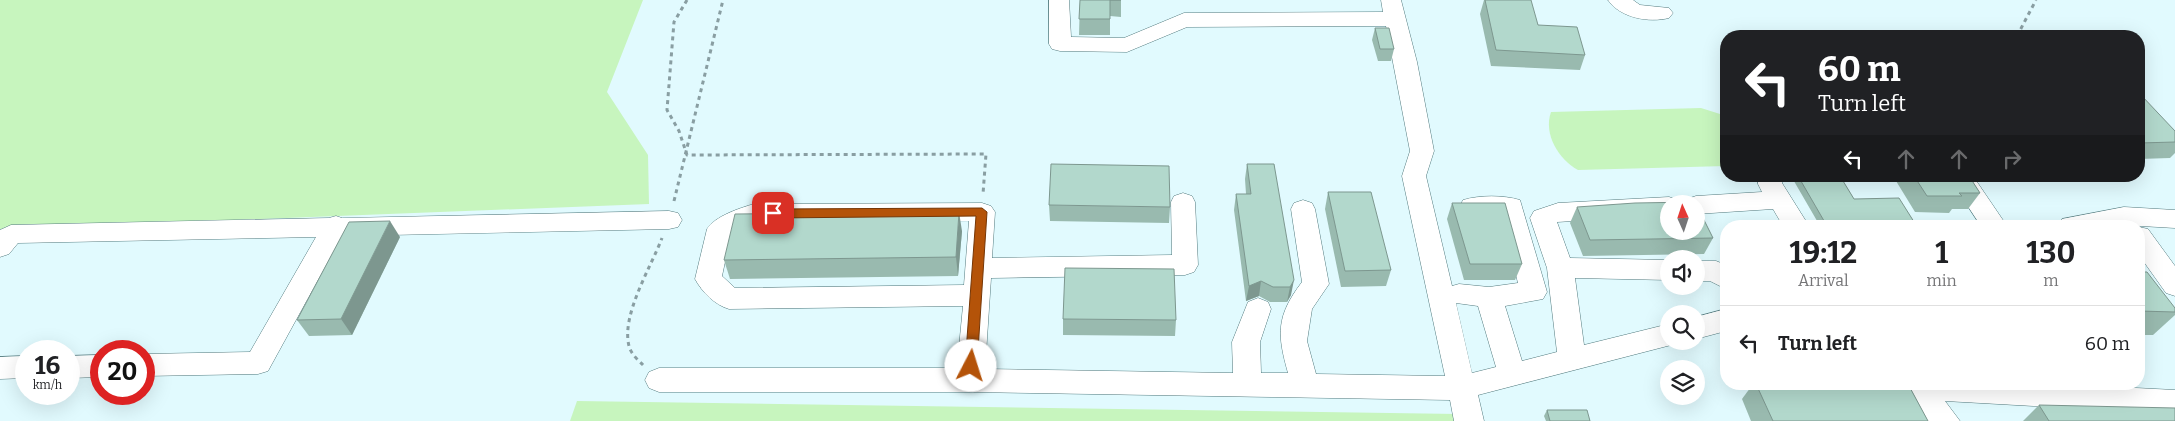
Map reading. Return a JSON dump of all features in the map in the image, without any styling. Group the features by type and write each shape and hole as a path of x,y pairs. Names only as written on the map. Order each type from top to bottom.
{"street":[{"path":"1060,0 1060,44 1127,45 1184,20 1325,10 1393,9 1406,62 1422,151 1414,176 1468,421"},
{"path":"1618,0 1635,11 1662,13"},
{"path":"1770,182 1792,220"},
{"path":"1964,182 1990,220"},
{"path":"1705,204 1780,200"},
{"path":"979,268 1185,264 1183,202"},
{"path":"1455,205 1511,206 1534,292 1489,297 1459,294"},
{"path":"1572,358 1560,268 1543,218 1558,212 1660,206"},
{"path":"1303,209 1316,284 1299,306 1293,341 1305,385"},
{"path":"970,380 977,295 979,268 982,212 754,214 720,229 708,279 729,299 977,295"},
{"path":"2145,224 2175,219"},
{"path":"0,247 11,234 669,220"},
{"path":"155,365 258,362 336,226"},
{"path":"2145,244 2175,286"},
{"path":"1560,268 1660,270"},
{"path":"1705,271 1716,271 1720,274"},
{"path":"1489,297 1512,375"},
{"path":"1247,384 1246,342 1258,310"},
{"path":"1705,326 1720,322"},
{"path":"659,380 970,380 1460,388 1660,336"},
{"path":"0,368 15,367"},
{"path":"1918,390 1945,421"},
{"path":"1979,390 2175,402"}],"path":[{"path":"687,0 674,22 667,110 679,131 687,155"},
{"path":"659,380 639,362 629,347 628,326 635,301 651,268 669,220 687,155 723,0"},
{"path":"2020,30 2036,0"},
{"path":"687,155 986,154 982,212"}],"green space":[{"path":"0,0 643,0 607,92 648,155 649,204 0,229"},
{"path":"1701,108 1720,114 1720,166 1578,170 1565,160 1554,146 1549,129 1551,112"},
{"path":"577,401 1458,414 1459,421 570,421"}],"building":[{"path":"1080,0 1110,0 1110,19 1079,19"},
{"path":"1485,0 1531,0 1538,25 1577,27 1585,55 1496,50"},
{"path":"1375,28 1389,28 1394,49 1380,49"},
{"path":"2145,99 2175,131 2175,142 2145,143"},
{"path":"1051,164 1169,166 1170,207 1049,205"},
{"path":"1247,164 1274,164 1294,280 1290,287 1273,287 1261,281 1249,286 1236,194 1251,194"},
{"path":"1801,182 1844,182 1854,199 1899,198 1913,220 1824,220"},
{"path":"1918,182 1973,182 1980,193 1959,193 1962,196 1927,196"},
{"path":"1328,192 1371,192 1391,270 1345,271"},
{"path":"1452,203 1505,203 1522,264 1470,264"},
{"path":"1660,203 1660,239 1590,240 1577,207"},
{"path":"959,212 956,257 724,260 735,214"},
{"path":"390,221 341,319 297,320 349,222"},
{"path":"1705,222 1713,238 1705,238"},
{"path":"1065,268 1174,269 1176,320 1063,319"},
{"path":"2145,272 2147,272 2175,308 2175,312 2145,311"},
{"path":"1759,390 1911,390 1928,421 1773,421"},
{"path":"2039,405 2175,408 2175,421 2049,421"},
{"path":"1547,410 1587,410 1590,421 1550,421"}],"route":[{"path":"773,213 982,212 971,366"}]}
